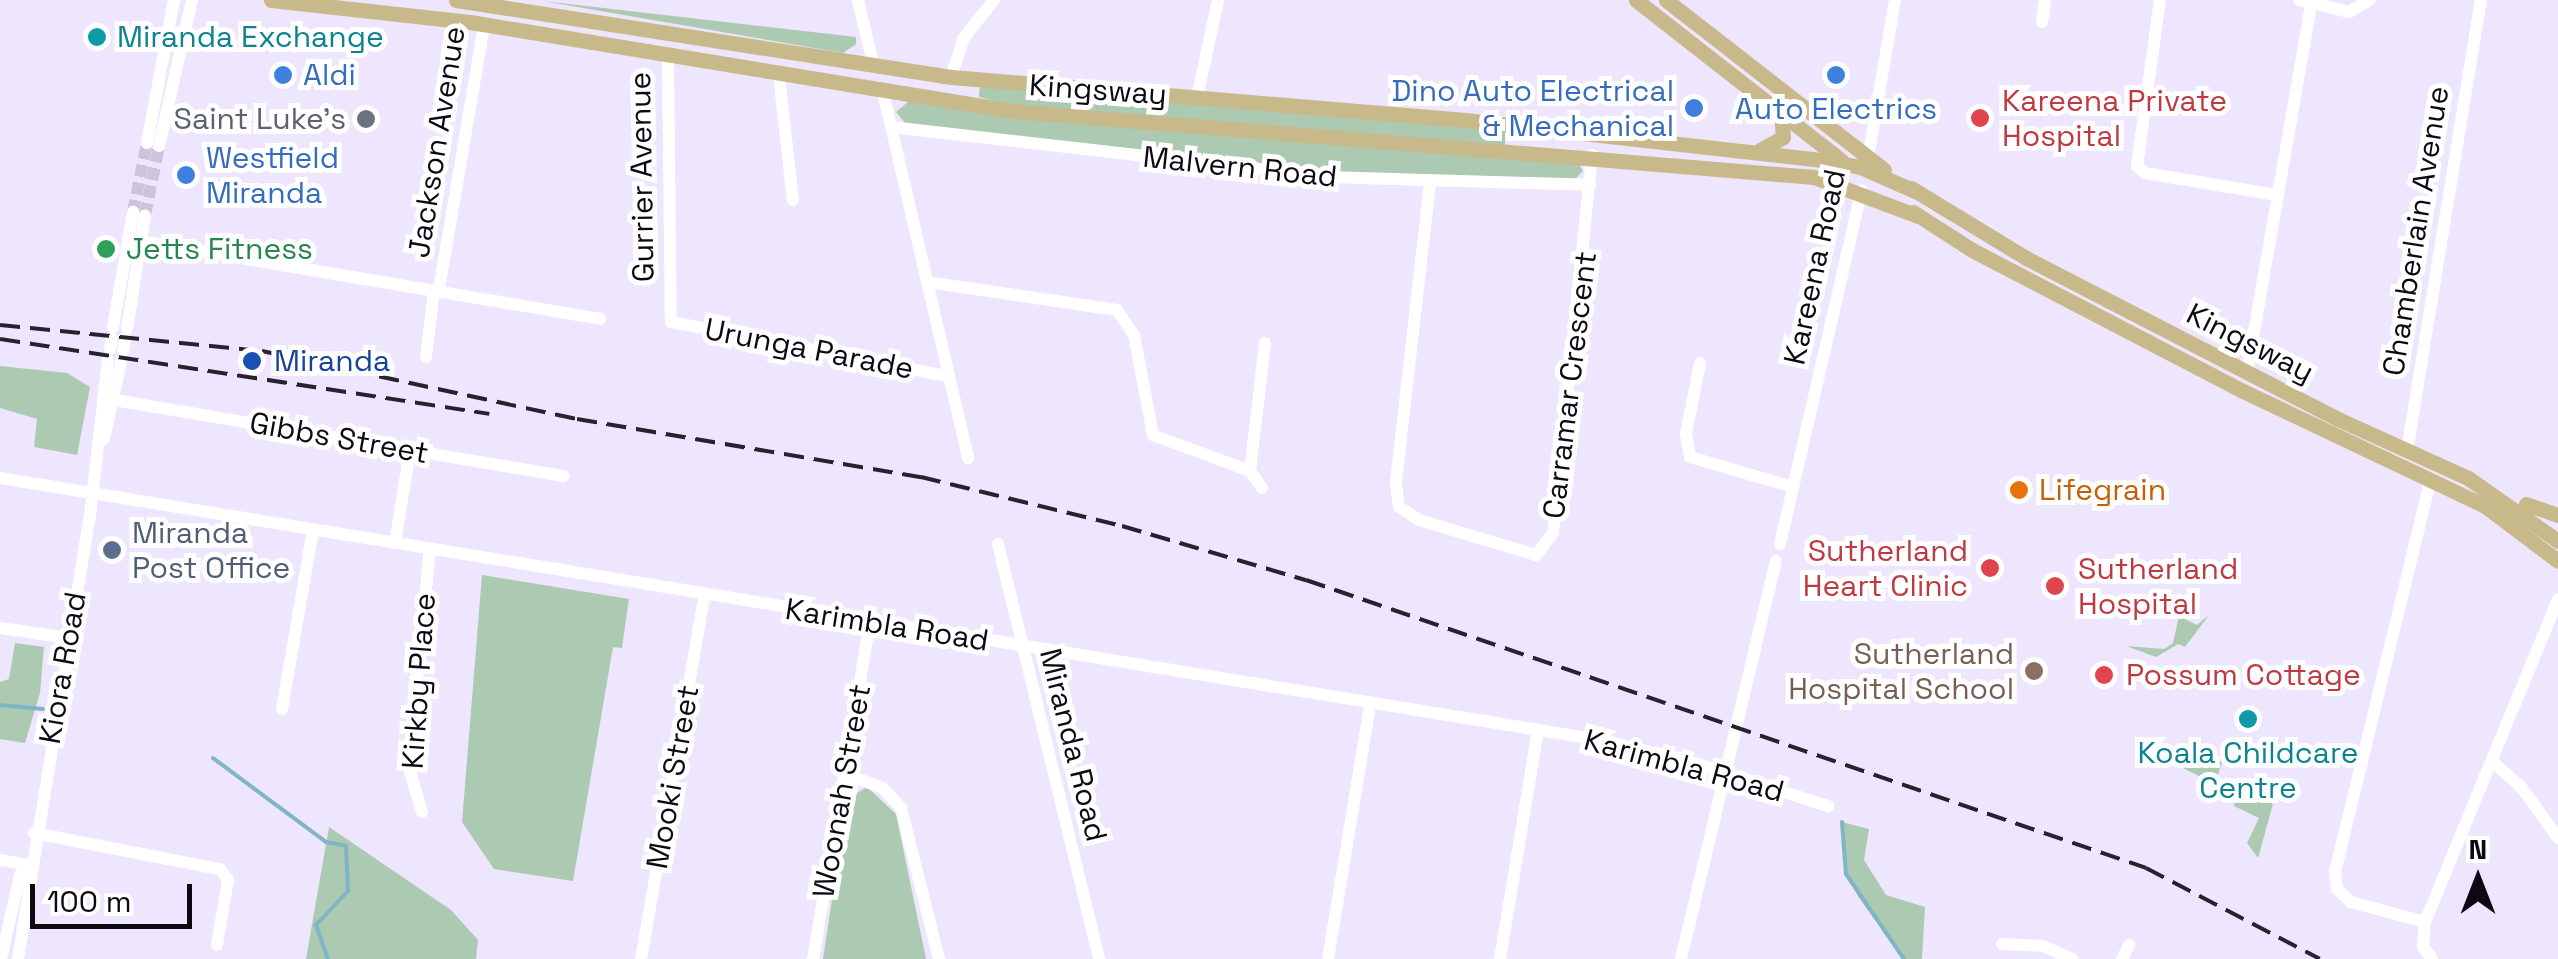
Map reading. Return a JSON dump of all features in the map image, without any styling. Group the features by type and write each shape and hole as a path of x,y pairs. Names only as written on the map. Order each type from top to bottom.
{"main road":[{"name":"Kingsway","path":"271,0 484,24 779,76 1014,111 1592,155 1814,177 1864,174 1917,192 2026,258 2247,372 2468,478 2558,541"},
{"name":"Kingsway","path":"456,0 529,5 669,33 951,77 1594,134 1846,164"},
{"path":"1636,0 1864,174"},
{"path":"1666,0 1864,174"},
{"name":"Jackson Avenue","path":"484,24 488,4"},
{"name":"Gurrier Avenue","path":"668,55 669,33"},
{"path":"874,67 883,92"},
{"path":"1746,152 1781,140 1786,124 1780,112"},
{"path":"1592,155 1594,134"},
{"name":"Kingsway","path":"1864,174 1918,216 2243,391 2499,514 2558,561"},
{"path":"2243,391 2247,372"},
{"name":"Chamberlain Avenue","path":"2400,469 2408,451"},
{"path":"2430,481 2437,464"},
{"path":"2468,478 2558,514"}],"street":[{"path":"174,0 153,145 192,0"},
{"path":"858,0 874,67"},
{"path":"951,77 963,40 994,0"},
{"path":"1197,98 1206,31 1218,0"},
{"name":"Kareena Road","path":"1725,771 1776,561 1787,554 1780,544 1864,174 1895,0"},
{"path":"2042,22 2045,0"},
{"path":"2160,0 2137,166 2145,173 2277,194"},
{"path":"2247,372 2305,2 2349,12 2370,0"},
{"name":"Chamberlain Avenue","path":"2408,451 2481,0"},
{"name":"Jackson Avenue","path":"426,357 484,24"},
{"name":"Gurrier Avenue","path":"668,55 671,322"},
{"path":"779,76 793,200"},
{"path":"883,92 968,458"},
{"name":"Malvern Road","path":"891,126 1327,178 1590,185"},
{"name":"Carramar Crescent","path":"1430,183 1396,495 1406,515 1522,555 1548,547 1553,533 1592,155"},
{"name":"Kiora Road","path":"18,959 34,833 139,213"},
{"path":"134,240 600,319"},
{"path":"927,282 1117,310 1134,335 1152,436 1250,471 1262,488"},
{"name":"Urunga Parade","path":"671,322 946,376"},
{"path":"1250,471 1265,342"},
{"name":"Kiora Road","path":"96,470 114,400 117,344"},
{"path":"1700,363 1686,434 1690,457 1792,487"},
{"name":"Gibbs Street","path":"114,400 564,476"},
{"path":"395,543 410,450"},
{"name":"Karimbla Road","path":"0,478 1538,730 1725,771 1828,806"},
{"path":"2426,922 2350,902 2338,889 2335,872 2430,481"},
{"path":"282,709 313,530"},
{"name":"Miranda Road","path":"998,544 1019,646 1099,959"},
{"name":"Kirkby Place","path":"422,812 408,764 430,549"},
{"name":"Mooki Street","path":"641,959 706,594"},
{"path":"2432,959 2423,946 2426,922 2558,599"},
{"name":"Woonah Street","path":"813,959 870,623"},
{"path":"0,628 69,638"},
{"path":"1328,959 1370,704"},
{"path":"1500,959 1538,730"},
{"path":"2492,761 2521,787 2558,838"},
{"path":"1681,959 1725,771"},
{"path":"844,774 883,788 901,808 939,959"},
{"path":"34,833 220,869 228,880 216,945"},
{"path":"0,860 29,864"},
{"name":"Kiora Road","path":"1,959 20,875 29,864"},
{"path":"2002,944 2042,946 2072,959"},
{"path":"2122,959 2129,945"}],"green space":[{"path":"543,1 856,37 856,44 843,53"},
{"path":"980,80 1505,131 1505,148 1578,162 1583,171 1569,185 1430,183 910,129 896,112 914,97 1032,111 979,97"},
{"path":"0,366 67,373 90,387 77,455 34,447 37,419 0,408"},
{"path":"482,575 629,599 622,648 613,647 573,881 494,869 462,822"},
{"path":"2209,615 2185,647 2178,644 2156,657 2126,646 2164,649 2173,643 2179,616 2197,625"},
{"path":"15,643 44,647 40,693 25,743 0,739 0,682 9,679"},
{"path":"2203,752 2222,762 2217,778 2273,804 2258,858 2247,843 2259,818 2234,806 2236,795 2181,767"},
{"path":"867,787 896,814 926,959 823,959 847,799"},
{"path":"1842,822 1869,829 1864,860 1886,895 1925,907 1922,959 1904,959 1859,898 1846,874"},
{"path":"329,827 451,910 478,940 476,959 306,959"}],"waterway":[{"path":"0,705 43,709"},
{"path":"213,758 326,842 346,846 348,891 316,925 328,959"},
{"path":"1842,822 1846,874 1904,959"}],"tunnel":[{"path":"133,212 147,143"},
{"path":"145,215 159,146"}],"railway":[{"path":"0,325 262,351 577,419 921,477 1122,526 1306,580 2146,868 2320,959"},
{"path":"0,339 489,414"}],"place":[{"name":"Miranda Exchange","path":"97,37"},
{"name":"Aldi","path":"283,75"},
{"name":"Auto Electrics","path":"1836,75"},
{"name":"Dino Auto Electrical & Mechanical","path":"1694,108"},
{"name":"Kareena Private Hospital","path":"1980,118"},
{"name":"Saint Luke's","path":"366,119"},
{"name":"Westfield Miranda","path":"186,175"},
{"name":"Jetts Fitness","path":"106,249"},
{"name":"Miranda","path":"252,361"},
{"name":"Lifegrain","path":"2019,490"},
{"name":"Miranda Post Office","path":"112,550"},
{"name":"Sutherland Heart Clinic","path":"1990,568"},
{"name":"Sutherland Hospital","path":"2055,586"},
{"name":"Sutherland Hospital School","path":"2034,671"},
{"name":"Possum Cottage","path":"2104,675"},
{"name":"Koala Childcare Centre","path":"2248,719"}]}
